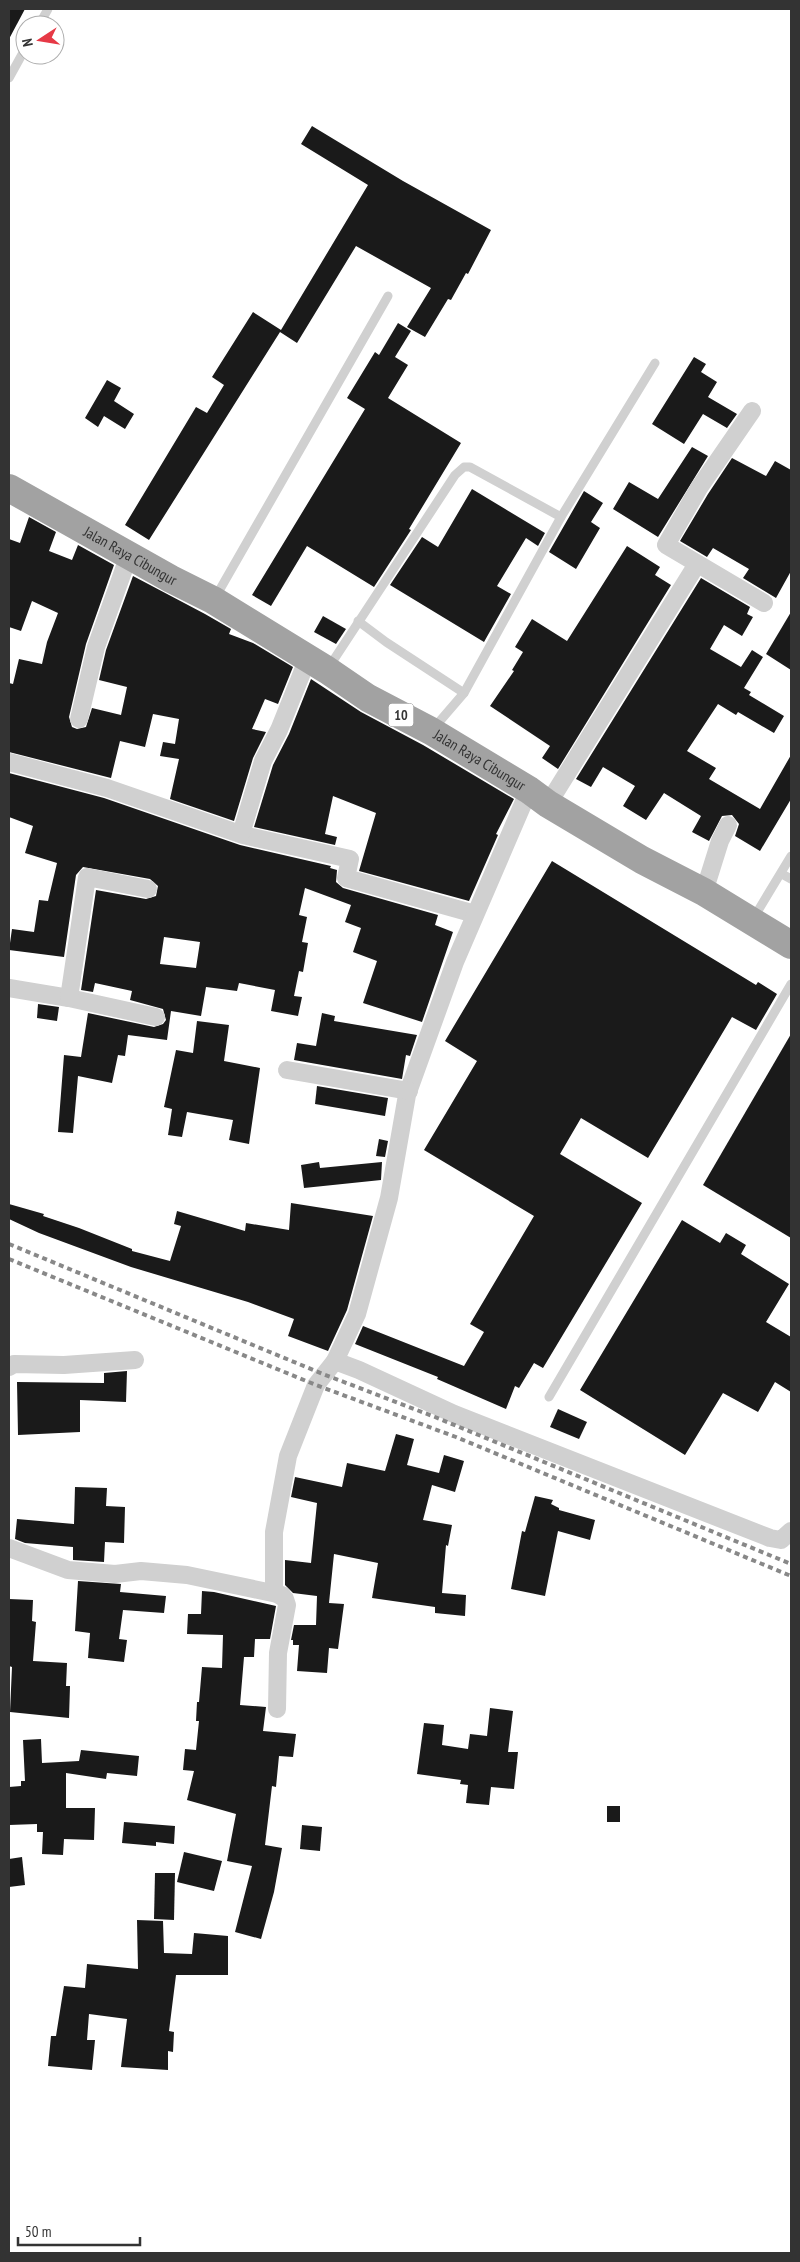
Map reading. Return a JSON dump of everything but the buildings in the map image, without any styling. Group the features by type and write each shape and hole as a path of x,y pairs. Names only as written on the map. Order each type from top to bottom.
{"highway":[{"name":"Jalan Raya Cibungur","path":"9,488 213,600 368,698 432,731 642,860 704,892 791,945"}],"street":[{"path":"752,411 699,488 666,545 764,603"},
{"path":"80,719 96,647 129,555"},
{"path":"277,1709 278,1653 287,1605 282,1595 276,1592 274,1588 274,1532 288,1456 316,1385 334,1361 356,1314 389,1198 409,1091 455,962 475,914 538,797 697,564"},
{"path":"241,834 263,760 282,723 317,664"},
{"path":"9,762 107,788 241,834 350,859 346,878 475,914"},
{"path":"704,892 720,841 728,825"},
{"path":"69,998 87,877 148,889"},
{"path":"9,988 69,998 156,1017"},
{"path":"287,1070 409,1091"},
{"path":"9,1367 14,1364 64,1365 136,1360"},
{"path":"334,1361 359,1370 454,1414 770,1538 776,1540 790,1538"},
{"path":"9,1548 68,1570 115,1574 141,1571 187,1575 282,1595"}],"lane":[{"path":"9,78 16,65"},
{"path":"213,600 388,296"},
{"path":"432,731 464,693 561,516 655,362"},
{"path":"317,664 358,621 455,475 464,467 470,467 496,480 561,516"},
{"path":"358,621 386,642 464,693"},
{"path":"752,921 782,874 791,856"},
{"path":"782,874 791,880"},
{"path":"549,1397 791,984"}],"railway":[{"path":"9,1244 791,1564"},
{"path":"9,1259 316,1385 456,1437 791,1576"}]}
